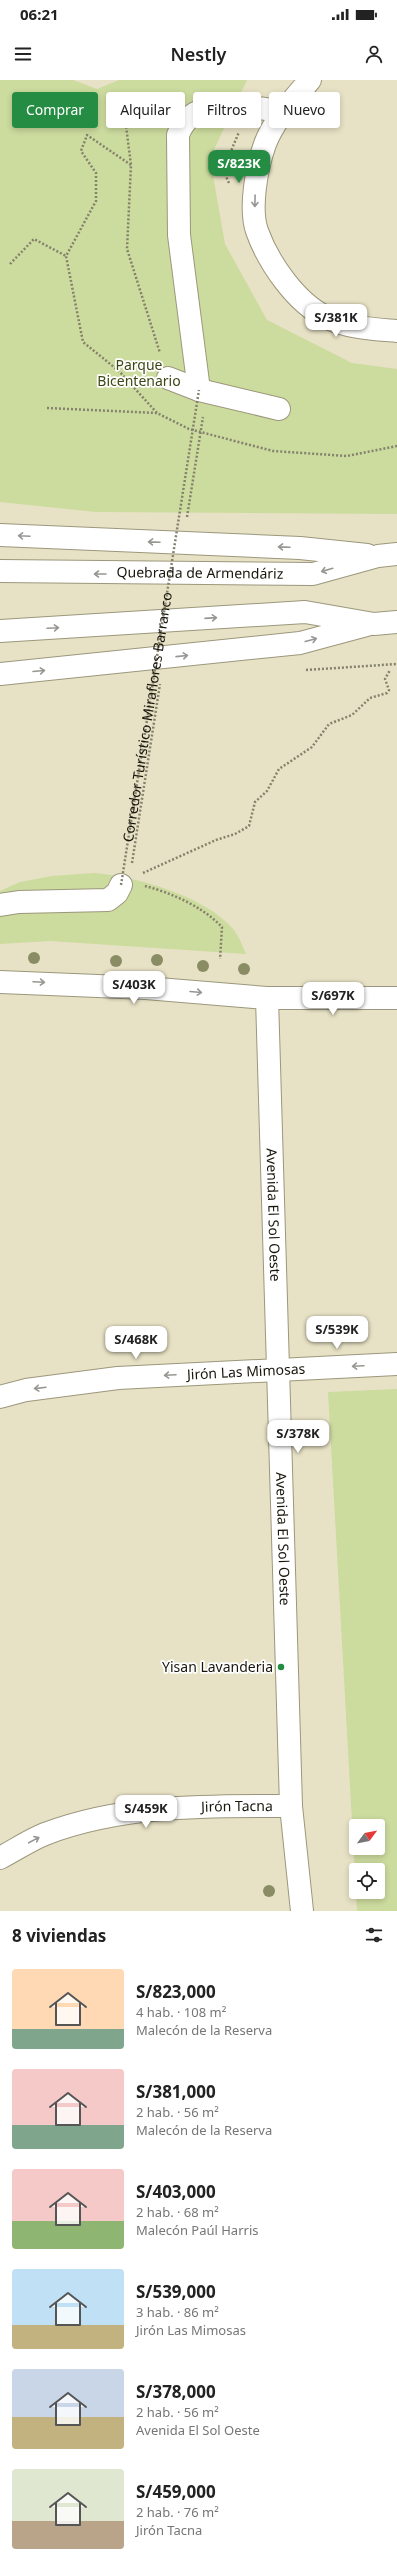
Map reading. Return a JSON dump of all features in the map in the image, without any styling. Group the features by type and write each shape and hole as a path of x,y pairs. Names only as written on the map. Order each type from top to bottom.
{"main road":[{"path":"300,92 310,80"},
{"path":"202,391 179,235 178,135 182,124 190,116 204,110 224,106 269,110"},
{"path":"274,128 265,144 257,173 254,200 256,230 272,264 294,293 326,317 363,328 397,331"},
{"path":"168,378 202,391 279,409"},
{"path":"0,535 300,548 388,555"},
{"name":"Quebrada de Armendáriz","path":"0,571 313,574 388,555"},
{"path":"0,631 305,612 374,624"},
{"path":"0,674 300,644 374,624 397,622"},
{"path":"0,905 108,900 117,893 129,879"},
{"path":"0,982 146,988 267,998 397,998"},
{"name":"Avenida El Sol Oeste","path":"267,998 291,1806 302,1911"},
{"name":"Jirón Las Mimosas","path":"0,1397 26,1390 118,1378 397,1364"},
{"name":"Jirón Tacna","path":"0,1858 45,1834 116,1815 185,1806 291,1806"}],"path":[{"path":"127,128 131,165 127,249 168,378"},
{"path":"131,165 87,136 81,151 96,173 96,201 66,256 83,342 120,372 157,413 190,429 273,451 347,456 397,446"},
{"path":"10,264 34,239 66,256"},
{"path":"183,543 201,432 202,391"},
{"name":"Corredor Turístico Miraflores Barranco","path":"129,879 202,391"},
{"path":"47,408 157,413"},
{"path":"129,879 164,658"},
{"path":"129,879 216,840 235,834 249,826 255,802 266,791 280,769 312,747 329,724 352,715 370,698 387,693 390,690 385,679 390,670"},
{"path":"129,879 161,890 186,902 216,921 222,927 220,959"}],"green space":[{"name":"Parque Bicentenario","path":"0,80 73,80 97,89 119,80 247,80 241,92 193,92 193,128 224,128 210,158 225,244 267,320 352,363 397,369 397,514 96,512 0,502"},
{"path":"94,873 129,878 149,883 188,898 206,907 222,918 234,930 246,954 50,941 0,944 0,891 20,882 52,876"},
{"path":"397,1389 397,1911 357,1911 356,1899 385,1899 385,1863 354,1863 354,1855 385,1855 385,1819 352,1819 328,1392"}],"place":[{"name":"Yisan Lavanderia","path":"281,1667"}]}
